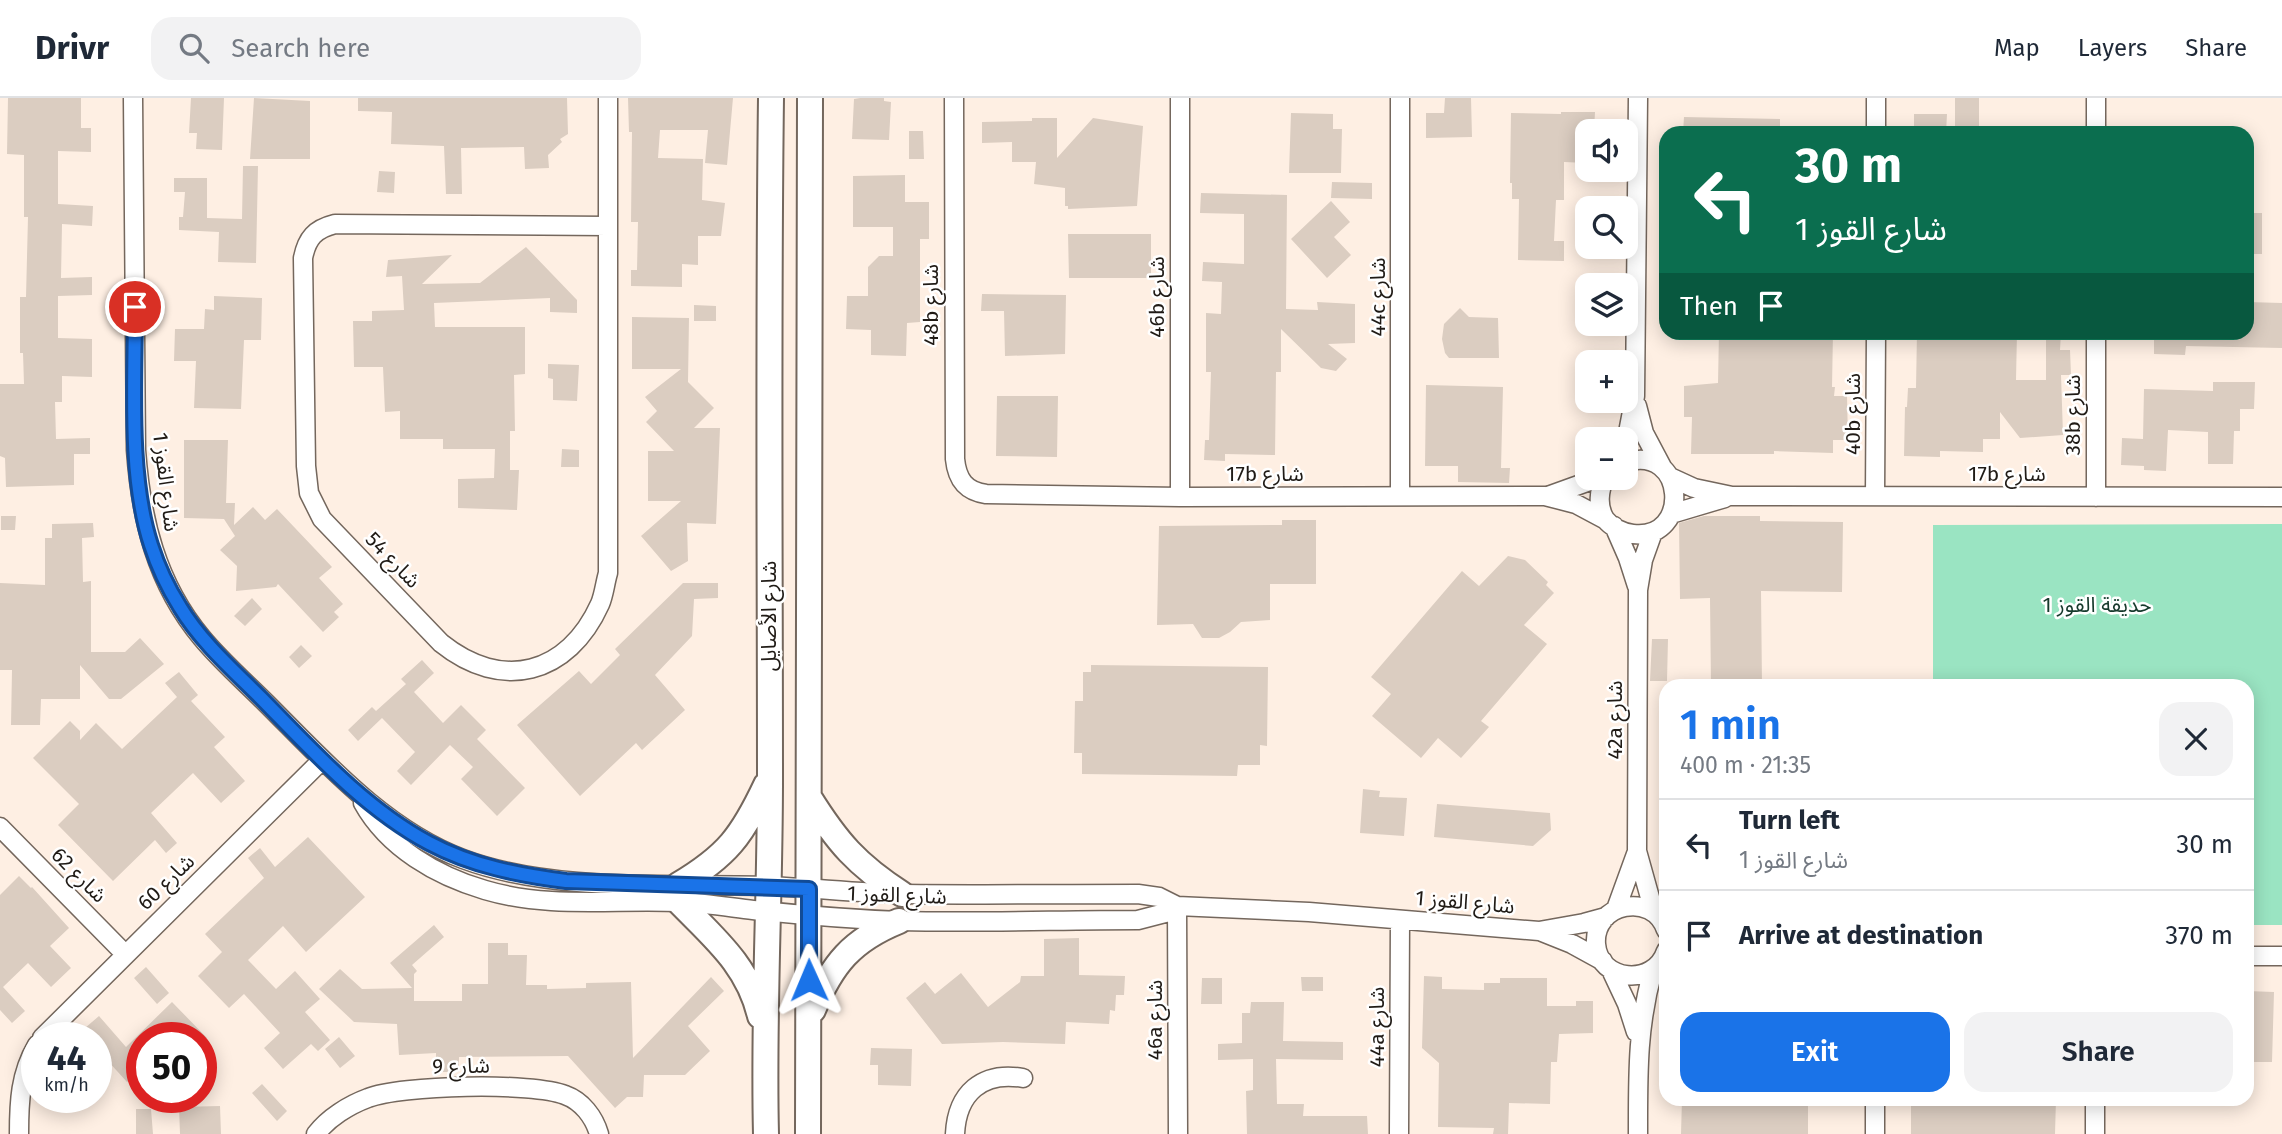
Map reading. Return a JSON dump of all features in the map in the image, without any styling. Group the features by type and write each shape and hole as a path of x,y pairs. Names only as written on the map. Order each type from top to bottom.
{"main road":[{"name":"شارع الأصايل","path":"766,1134 764,1038 770,778 771,98"},
{"name":"شارع الأصايل","path":"808,1134 810,98"},
{"path":"764,1038 756,1002 741,968 679,893 726,852 750,818 770,778"},
{"path":"809,796 850,855 902,894"},
{"path":"808,1020 829,975 839,962 864,938 899,920"}],"street":[{"name":"شارع القوز 1","path":"133,98 136,450 141,498 150,543 163,577 202,638 358,794 381,828 417,860 450,878 526,900 562,903 769,886 902,894 1138,894 1159,897 1177,906 1539,931 1573,926 1635,905 1659,921"},
{"name":"شارع 54","path":"608,98 608,226 608,573 601,602 586,631 562,654 534,669 505,672 478,666 441,643 331,530 314,506 309,493 306,466 305,246 312,235 323,227 335,225 608,226"},
{"name":"48b شارع","path":"954,98 955,460 960,480 968,488 986,494"},
{"name":"46b شارع","path":"1180,98 1180,497"},
{"name":"44c شارع","path":"1400,98 1401,496"},
{"path":"1635,350 1638,98"},
{"path":"1876,98 1876,126"},
{"path":"2096,98 2096,126"},
{"name":"40b شارع","path":"1875,496 1876,340"},
{"name":"38b شارع","path":"2096,340 2096,497"},
{"path":"1638,408 1644,433 1666,472 1675,495 1671,514 1664,524 1653,532"},
{"name":"17b شارع","path":"1638,459 1648,460 1694,488 1732,496 2282,497"},
{"name":"17b شارع","path":"1545,496 1575,486"},
{"name":"42a شارع","path":"1601,490 1599,497 1628,558 1638,590"},
{"name":"17b شارع","path":"986,494 1180,497 1545,496 1576,504 1626,533 1640,535 1653,532"},
{"name":"17b شارع","path":"1671,514 1732,496"},
{"name":"42a شارع","path":"1653,532 1643,560 1638,590 1637,851 1659,914"},
{"name":"شارع 60","path":"58,1022 323,760"},
{"name":"شارع 62","path":"0,827 125,954"},
{"name":"42a شارع","path":"1607,966 1596,943 1597,934 1611,913 1637,851"},
{"name":"شارع القوز 1","path":"679,893 768,911 899,920 1138,920 1165,913 1177,906"},
{"name":"46a شارع","path":"1177,906 1178,1134"},
{"name":"44a شارع","path":"1399,1134 1400,920"},
{"name":"شارع القوز 1","path":"1539,931 1572,944 1607,966"},
{"path":"2254,956 2282,956"},
{"path":"1607,966 1632,977 1659,964"},
{"path":"1607,966 1627,1004 1639,1039"},
{"path":"1638,1134 1639,1039 1659,967"},
{"path":"955,1134 960,1107 968,1094 981,1083 1008,1076 1023,1078"},
{"path":"19,1134 21,1088"},
{"name":"شارع 9","path":"316,1134 344,1109 370,1097 398,1091 499,1088 549,1090 568,1096 585,1108 599,1134"},
{"path":"1875,1106 1875,1134"},
{"path":"2095,1106 2095,1134"}],"green space":[{"name":"حديقة القوز 1","path":"2282,524 2282,925 2254,925 2254,679 1933,679 1933,525"}],"building":[{"path":"8,98 81,98 81,128 91,128 91,152 58,151 58,204 93,206 92,226 62,224 61,278 92,277 92,295 58,296 58,338 92,339 92,377 62,376 62,402 55,402 56,439 90,438 90,454 74,454 74,485 6,487 5,458 0,456 0,384 24,384 23,353 20,353 20,297 26,297 28,217 24,217 24,155 7,154"},
{"path":"191,98 224,98 222,150 196,149 197,133 189,133"},
{"path":"254,98 310,101 310,159 250,159"},
{"path":"358,98 567,98 568,134 560,139 562,142 548,155 549,168 525,169 524,147 461,148 462,194 446,194 444,146 391,144 392,112 358,111"},
{"path":"628,98 733,98 727,165 705,163 708,130 660,130 658,158 703,159 702,200 725,203 721,236 698,236 698,265 682,264 682,287 631,286 631,270 637,270 638,222 631,222 632,132 629,132"},
{"path":"884,98 884,101 891,102 889,140 852,139 854,99"},
{"path":"1445,98 1471,98 1472,137 1426,138 1426,113 1444,113"},
{"path":"1955,98 1979,98 1979,126 1955,126"},
{"path":"1595,112 1595,119 1575,119 1575,162 1564,162 1564,200 1556,200 1554,241 1564,241 1564,261 1518,260 1519,199 1512,199 1510,183 1511,113"},
{"path":"1291,113 1333,114 1333,129 1342,129 1341,173 1289,173"},
{"path":"1914,114 1947,114 1946,126 1914,126"},
{"path":"1684,117 1780,119 1780,126 1683,126"},
{"path":"1032,118 1057,118 1057,158 1093,118 1143,126 1137,206 1068,209 1068,206 1065,206 1065,188 1034,184 1036,162 1012,162 1012,142 982,143 982,122 1032,121"},
{"path":"909,131 923,131 924,159 909,159"},
{"path":"243,166 258,166 256,263 218,262 219,232 179,230 185,192 174,192 174,178 207,178 207,218 242,219"},
{"path":"379,171 395,172 394,193 377,192"},
{"path":"905,175 905,202 929,202 929,239 920,239 920,322 907,323 906,356 871,355 871,330 846,329 847,296 868,296 868,267 879,256 893,256 893,227 853,227 853,176"},
{"path":"1332,182 1372,183 1372,199 1331,198"},
{"path":"1201,193 1287,195 1286,309 1318,310 1317,302 1355,304 1355,343 1328,344 1347,359 1336,371 1321,368 1281,329 1281,372 1276,372 1275,455 1225,454 1225,461 1204,460 1205,440 1209,440 1211,372 1206,372 1206,313 1221,314 1222,282 1202,281 1203,262 1244,264 1244,214 1200,213"},
{"path":"1331,201 1350,222 1334,237 1351,255 1327,278 1291,239"},
{"path":"2254,213 2262,213 2262,254 2254,254"},
{"path":"1068,234 1151,234 1151,278 1069,278"},
{"path":"526,247 577,300 577,313 550,312 550,298 434,303 435,327 525,327 525,374 514,375 515,431 510,431 510,470 519,470 517,510 458,508 458,479 494,478 495,449 443,449 443,439 400,439 400,411 385,412 383,367 354,367 353,321 372,321 372,311 404,310 402,276 386,277 388,260 452,255 422,284 480,283"},
{"path":"982,294 1066,295 1065,354 1005,356 1004,311 981,311"},
{"path":"214,296 262,298 261,340 244,340 241,409 194,408 196,361 174,361 175,329 204,329 205,309 214,310"},
{"path":"2254,302 2282,303 2282,348 2186,346 2185,355 2154,354 2154,340 2254,340"},
{"path":"694,305 716,306 716,321 694,321"},
{"path":"1460,308 1469,317 1498,318 1499,358 1449,358 1445,353 1442,339 1444,324"},
{"path":"632,317 689,318 688,382 714,408 694,428 720,428 716,524 687,523 688,561 671,571 641,536 681,501 648,501 648,451 674,451 646,422 657,411 645,397 681,369 632,369"},
{"path":"1719,340 1833,340 1832,387 1835,387 1834,396 1847,396 1848,440 1833,440 1833,453 1774,451 1774,454 1691,454 1692,417 1684,417 1684,386 1718,383"},
{"path":"1917,340 2017,340 2016,380 2046,380 2046,340 2061,340 2060,350 2070,350 2071,375 2061,375 2063,435 2020,438 2000,412 2000,439 1983,439 1983,452 1940,451 1940,457 1904,456 1908,388 1916,388"},
{"path":"548,364 579,365 577,401 553,400 553,379 548,378"},
{"path":"2213,382 2255,382 2254,409 2240,409 2240,431 2234,431 2233,464 2208,464 2208,432 2168,430 2166,471 2121,465 2122,438 2143,439 2144,389 2213,391"},
{"path":"1426,385 1503,387 1501,468 1510,468 1509,483 1458,482 1458,466 1425,466"},
{"path":"997,396 1058,396 1057,457 996,456"},
{"path":"184,440 228,440 226,503 235,503 234,525 253,507 265,520 277,509 332,567 319,578 343,604 334,612 339,617 323,632 278,584 276,587 236,591 237,566 220,550 235,536 224,519 184,518"},
{"path":"562,449 579,450 579,467 561,467"},
{"path":"1,516 16,516 15,530 1,530"},
{"path":"1704,516 1760,516 1760,521 1843,522 1842,592 1761,591 1762,679 1711,679 1710,598 1680,599 1679,523"},
{"path":"1282,520 1316,520 1316,584 1270,584 1270,620 1241,622 1219,638 1202,638 1193,624 1157,625 1159,526 1282,525"},
{"path":"93,523 94,537 82,538 83,582 91,581 91,652 125,652 140,638 164,664 121,699 109,699 80,665 80,699 41,699 40,725 11,725 12,670 0,670 0,583 45,585 45,538 52,538 52,524"},
{"path":"1508,556 1525,560 1548,582 1546,585 1554,593 1524,625 1547,644 1481,721 1489,727 1461,758 1438,738 1421,758 1372,716 1391,694 1371,677 1462,571 1479,586"},
{"path":"683,583 718,583 718,598 694,599 692,636 655,675 685,710 642,750 636,743 580,796 517,725 579,671 591,684 620,655 615,649"},
{"path":"252,598 262,609 245,626 234,616"},
{"path":"1652,639 1668,639 1667,679 1650,681"},
{"path":"301,645 312,656 299,668 289,657"},
{"path":"422,660 434,673 414,692 443,723 461,705 486,730 477,739 525,788 497,816 461,779 473,767 450,745 411,785 397,771 415,752 382,718 358,741 348,730 372,707 376,711 406,684 401,679"},
{"path":"1091,665 1268,667 1267,746 1260,745 1260,765 1238,765 1237,776 1082,774 1082,753 1074,753 1075,701 1083,701 1083,672 1091,672"},
{"path":"179,672 198,695 191,701 225,737 214,747 245,781 221,803 193,773 151,813 177,843 166,853 155,840 113,881 58,825 79,804 33,758 70,721 80,731 80,740 96,723 122,749 177,697 165,683"},
{"path":"1363,789 1380,791 1379,797 1407,798 1404,836 1360,833"},
{"path":"1437,804 1550,813 1551,830 1533,846 1434,837"},
{"path":"308,837 365,897 306,952 283,926 248,960 276,989 295,971 320,999 305,1012 330,1040 318,1051 311,1044 283,1069 264,1048 280,1033 244,994 229,1008 198,976 222,952 205,934 264,878 248,858 260,848 275,867"},
{"path":"19,876 69,928 50,946 71,968 51,987 28,963 3,987 25,1011 12,1023 0,1010 0,895"},
{"path":"434,925 444,937 412,965 417,971 414,974 414,1001 462,1001 462,984 488,984 488,943 508,943 508,955 527,955 526,985 547,985 547,989 586,988 586,983 631,982 633,1058 711,977 724,991 688,1026 710,1051 685,1075 644,1075 643,1097 627,1097 615,1108 568,1056 459,1057 459,1072 436,1072 436,1053 399,1055 397,1024 354,1022 319,989 340,969 362,989 412,988 390,963"},
{"path":"1079,938 1079,975 1125,976 1124,995 1116,995 1115,1011 1110,1010 1109,1024 1066,1022 1065,1044 942,1044 906,998 925,982 935,994 961,973 988,1007 1020,982 1021,976 1044,976 1044,939"},
{"path":"146,967 169,993 157,1004 134,978"},
{"path":"1424,976 1442,977 1442,989 1484,990 1484,983 1500,983 1500,978 1547,978 1547,1006 1576,1006 1576,1001 1593,1001 1593,1033 1559,1034 1557,1062 1551,1062 1550,1104 1509,1103 1508,1134 1493,1134 1494,1128 1438,1127 1439,1063 1422,1048"},
{"path":"1301,977 1323,977 1323,991 1302,991"},
{"path":"1202,978 1222,978 1222,1004 1201,1004"},
{"path":"2254,991 2274,992 2272,1062 2254,1062"},
{"path":"172,1002 191,1022 152,1022"},
{"path":"1251,1002 1284,1002 1283,1041 1343,1042 1343,1060 1276,1059 1277,1104 1304,1104 1303,1116 1367,1116 1368,1134 1247,1134 1246,1091 1253,1090 1253,1059 1218,1060 1218,1044 1242,1043 1242,1013 1250,1013"},
{"path":"99,1016 104,1022 92,1022"},
{"path":"112,1031 126,1047 126,1081 112,1066"},
{"path":"339,1037 355,1056 340,1068 325,1049"},
{"path":"871,1048 912,1049 911,1086 878,1085 878,1065 870,1065"},
{"path":"262,1084 287,1111 277,1121 252,1093"},
{"path":"217,1106 220,1106 221,1134 180,1134 179,1113 217,1113"},
{"path":"1682,1106 1808,1106 1808,1134 1681,1134"},
{"path":"1911,1106 2056,1106 2055,1134 1911,1134"},
{"path":"136,1113 151,1113 153,1134 136,1134"}],"route":[{"path":"135,307 138,477 150,543 163,577 202,638 323,760 358,794 410,832 461,858 487,867 566,881 809,889 809,980"}]}
